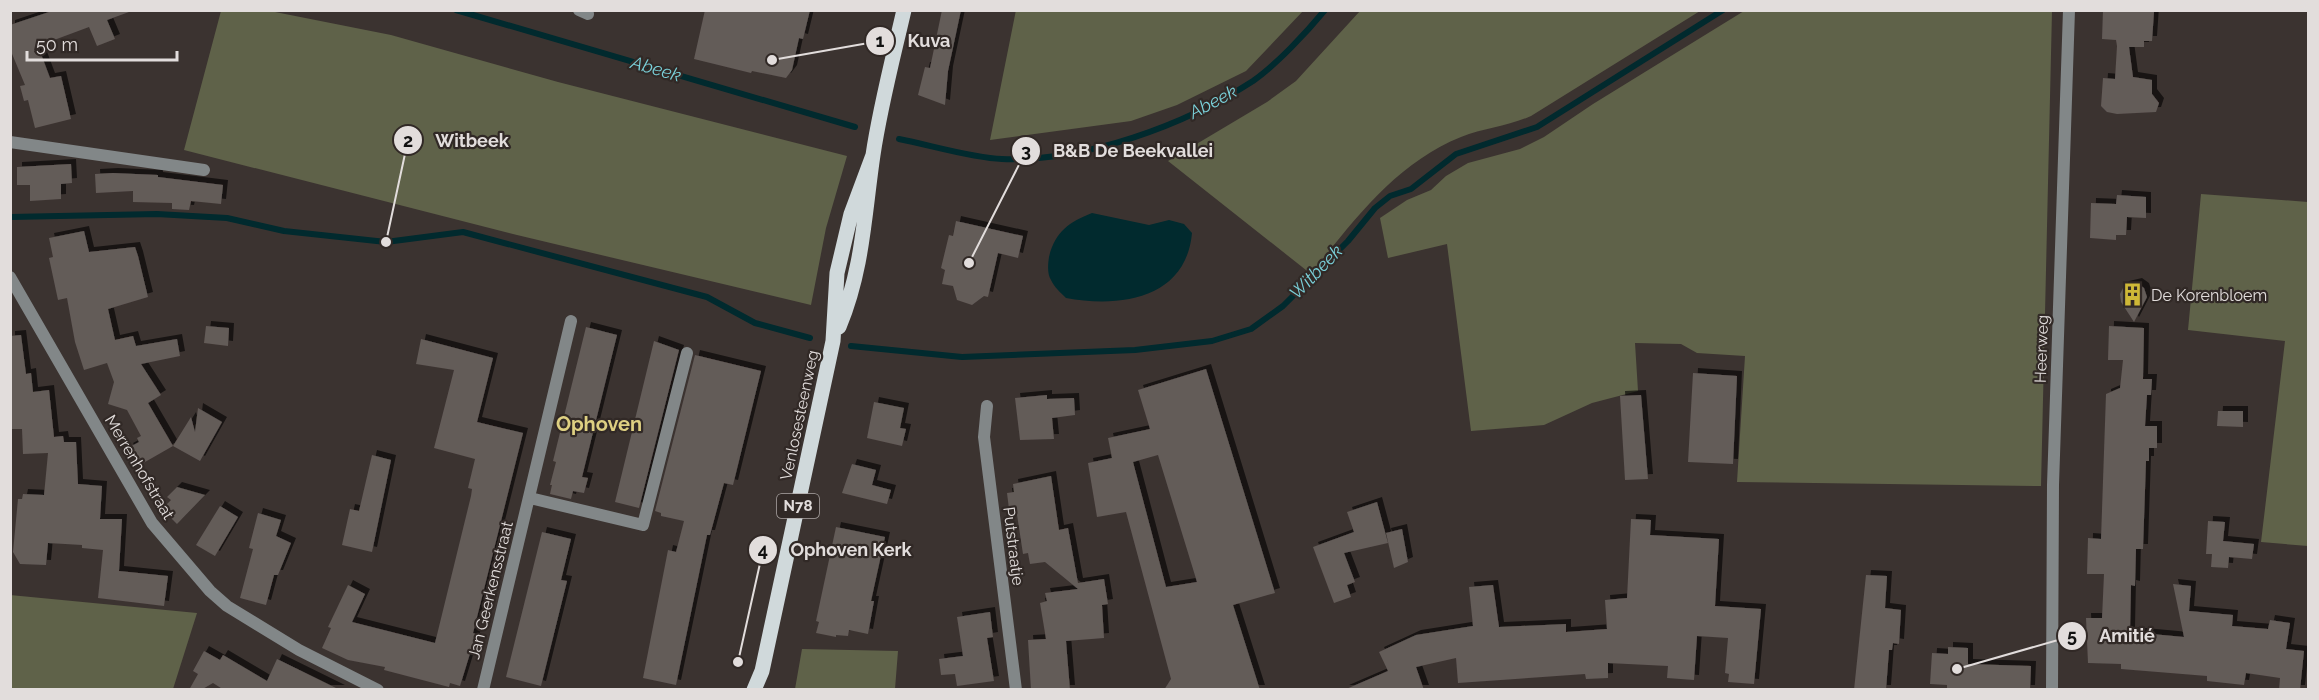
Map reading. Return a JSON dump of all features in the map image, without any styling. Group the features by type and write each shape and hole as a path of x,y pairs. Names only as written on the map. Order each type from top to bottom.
{"main road":[{"name":"Venlosesteenweg","path":"754,690 762,671 833,341 856,275 867,217 873,155 904,10"},
{"name":"Venlosesteenweg","path":"762,671 763,690"}],"street":[{"name":"Heerweg","path":"2052,690 2053,485 2068,10"},
{"path":"10,142 204,170"},
{"name":"Merrenhofstraat","path":"10,277 152,523 210,591 227,606 299,650 378,690"},
{"name":"Jan Geerkensstraat","path":"483,690 571,321"},
{"path":"530,498 643,525 687,353"},
{"name":"Putstraatje","path":"987,406 984,437 1016,690"}],"green space":[{"path":"265,10 391,35 558,82 847,156 826,228 811,305 517,235 184,150 221,11"},
{"path":"1016,10 1303,11 1246,71 1177,105 1131,121 990,140"},
{"path":"1360,11 1700,11 1531,116 1461,137 1416,162 1377,195 1311,274 1168,161 1267,102 1296,81"},
{"path":"1744,11 2052,11 2041,486 1737,482 1745,356 1697,353 1681,344 1635,343 1638,391 1592,403 1544,425 1471,431 1447,244 1388,258 1380,218 1407,200 1431,190 1446,176 1468,163 1520,149 1544,137 1593,104"},
{"path":"2201,194 2308,202 2308,546 2261,542 2285,341 2188,330"},
{"path":"10,595 197,613 173,689 11,689"},
{"path":"802,649 898,651 895,689 795,689"}],"water":[{"path":"1092,213 1149,225 1169,220 1184,224 1192,233 1187,255 1177,272 1164,285 1147,294 1108,301 1066,298 1054,285 1049,275 1052,248 1064,229 1076,220"}],"building":[{"path":"55,10 129,12 107,20 115,39 97,46 89,27 38,46 50,78 61,76 71,119 35,128 28,100 24,101 20,86 25,85 10,49 10,25"},
{"path":"705,10 810,10 803,39 799,38 792,70 786,78 752,71 751,73 694,59"},
{"path":"942,10 961,10 948,71 945,105 918,95 925,67 930,68"},
{"path":"2103,10 2154,12 2152,41 2144,41 2144,47 2129,47 2133,77 2152,80 2152,94 2159,103 2156,112 2117,114 2107,112 2101,106 2103,78 2115,79 2117,46 2116,40 2102,39"},
{"path":"71,164 72,183 61,184 61,199 30,201 30,185 17,185 17,167"},
{"path":"95,174 158,175 158,177 223,185 221,204 191,201 189,210 172,209 172,203 133,202 133,191 96,193"},
{"path":"2117,195 2146,197 2146,218 2127,217 2126,235 2116,235 2116,240 2090,238 2091,203 2116,204"},
{"path":"956,221 1023,236 1018,258 998,253 988,297 984,296 972,305 957,300 953,286 942,284 945,270 941,268 949,235 953,236"},
{"path":"84,231 89,252 135,247 138,256 148,297 108,309 115,340 133,336 136,346 177,339 180,356 141,364 161,395 148,403 173,446 138,466 128,448 139,442 137,438 141,436 127,410 108,404 114,382 107,363 84,370 75,342 67,298 58,300 49,258 53,257 49,238"},
{"name":"De Korenbloem","path":"2137,283 2144,288 2147,297 2134,322 2121,302 2120,294 2124,286"},
{"path":"206,326 229,328 228,346 204,343"},
{"path":"2109,326 2144,328 2143,379 2152,379 2151,395 2147,395 2145,426 2157,426 2157,448 2149,448 2149,461 2146,461 2143,549 2136,549 2135,586 2131,585 2130,632 2184,637 2173,584 2191,586 2189,611 2233,615 2232,626 2268,629 2270,620 2290,623 2286,649 2304,651 2300,690 2279,690 2280,678 2246,673 2244,685 2207,681 2207,676 2121,669 2121,664 2088,663 2086,618 2102,618 2104,574 2087,574 2088,538 2101,539 2106,394 2120,388 2123,360 2108,360"},
{"path":"586,327 617,335 582,477 588,478 584,493 573,491 571,499 550,494 552,485 550,485 556,462 553,461"},
{"path":"21,335 26,374 31,373 33,392 49,390 54,437 63,436 64,442 76,442 78,484 102,486 100,519 122,519 119,571 168,576 164,606 98,598 103,550 82,548 82,545 48,543 46,565 20,564 13,552 18,499 22,499 23,494 44,495 48,453 23,454 22,429 10,429 10,336"},
{"path":"421,339 493,358 477,422 523,433 473,633 476,634 460,686 450,683 449,687 384,670 385,667 348,660 322,648 331,628 328,627 348,585 365,594 352,622 435,643 471,496 472,489 468,488 475,459 434,448 454,370 416,364"},
{"path":"654,341 679,350 639,508 615,502"},
{"path":"695,355 761,371 733,485 724,483 710,535 707,535 676,685 643,678 668,550 676,552 684,521 661,516 661,513 655,511"},
{"path":"1206,369 1275,593 1233,605 1260,690 1164,690 1171,679 1126,512 1097,517 1088,463 1112,458 1108,438 1150,429 1138,390","holes":["1158,455 1197,582 1166,587 1133,462"]},
{"path":"1693,373 1737,376 1733,464 1688,462"},
{"path":"1047,395 1047,399 1074,398 1075,415 1052,418 1054,439 1020,440 1015,398"},
{"path":"1641,395 1648,479 1625,480 1620,396"},
{"path":"874,402 904,408 900,428 906,429 902,446 867,438"},
{"path":"198,408 222,422 200,461 173,446 191,417 195,432"},
{"path":"2218,411 2243,411 2243,427 2217,426"},
{"path":"372,455 391,460 372,552 342,545 350,509 359,511"},
{"path":"852,464 876,470 872,485 891,490 887,504 842,493"},
{"path":"1051,476 1059,530 1068,528 1078,583 1104,579 1108,604 1102,605 1104,638 1066,641 1070,690 1031,690 1028,640 1046,639 1040,603 1047,601 1045,593 1078,589 1045,562 1030,564 1028,553 1023,554 1016,508 1009,509 1007,493 1014,492 1013,484"},
{"path":"177,487 205,495 177,524 162,509 171,500 167,497"},
{"path":"1377,502 1388,543 1344,553 1355,582 1347,585 1351,597 1334,603 1313,547 1354,532 1347,512"},
{"path":"220,506 238,517 215,556 196,545"},
{"path":"258,513 281,520 276,536 291,543 278,575 274,575 266,605 240,598 253,549 249,548"},
{"path":"1631,519 1651,520 1650,535 1719,539 1715,606 1761,609 1754,684 1728,682 1729,674 1725,673 1728,638 1697,636 1694,680 1667,678 1668,666 1608,663 1608,678 1586,679 1585,674 1458,683 1456,658 1416,667 1424,690 1344,690 1388,671 1379,652 1416,635 1473,626 1469,587 1493,585 1499,627 1566,624 1566,632 1607,629 1605,600 1627,598"},
{"path":"2208,521 2225,522 2223,541 2254,544 2252,559 2229,557 2228,568 2211,567 2212,554 2206,554"},
{"path":"836,527 885,537 871,601 874,601 868,634 849,630 848,636 836,635 836,637 816,633 819,622 816,621"},
{"path":"1402,529 1408,562 1394,568 1386,533"},
{"path":"542,532 571,539 561,580 567,581 541,686 506,677"},
{"path":"1866,575 1887,576 1885,608 1901,610 1899,644 1893,643 1892,650 1889,650 1886,690 1854,690"},
{"path":"990,612 993,637 987,638 994,681 957,686 955,674 941,675 939,659 963,656 957,617"},
{"path":"1948,647 1968,648 1968,664 2031,666 2030,690 1947,690 1947,685 1930,684 1932,653 1948,654"},
{"path":"204,651 220,660 223,655 267,681 277,659 340,690 224,690 213,683 201,690 189,690 198,674 193,671"}],"waterway":[{"name":"Abeek","path":"456,10 855,127"},
{"name":"Abeek","path":"899,139 964,154 1002,159 1067,154 1133,138 1197,112 1253,81 1291,48 1325,10"},
{"name":"Witbeek","path":"851,346 962,357 1135,350 1212,341 1251,329 1283,306 1348,241 1375,208 1390,196 1411,189 1456,154 1537,127 1723,10"},
{"name":"Witbeek","path":"10,217 157,214 227,218 284,231 386,242 463,232 707,297 755,323 810,338"}],"place":[{"name":"Kuva","path":"772,60"},
{"name":"Witbeek","path":"386,242"},
{"name":"B&B De Beekvallei","path":"969,263"},
{"name":"De Korenbloem","path":"2133,295"},
{"name":"Ophoven Kerk","path":"738,662"},
{"name":"Amitié","path":"1957,669"}],"district":[{"name":"Ophoven","path":"599,424"}]}
